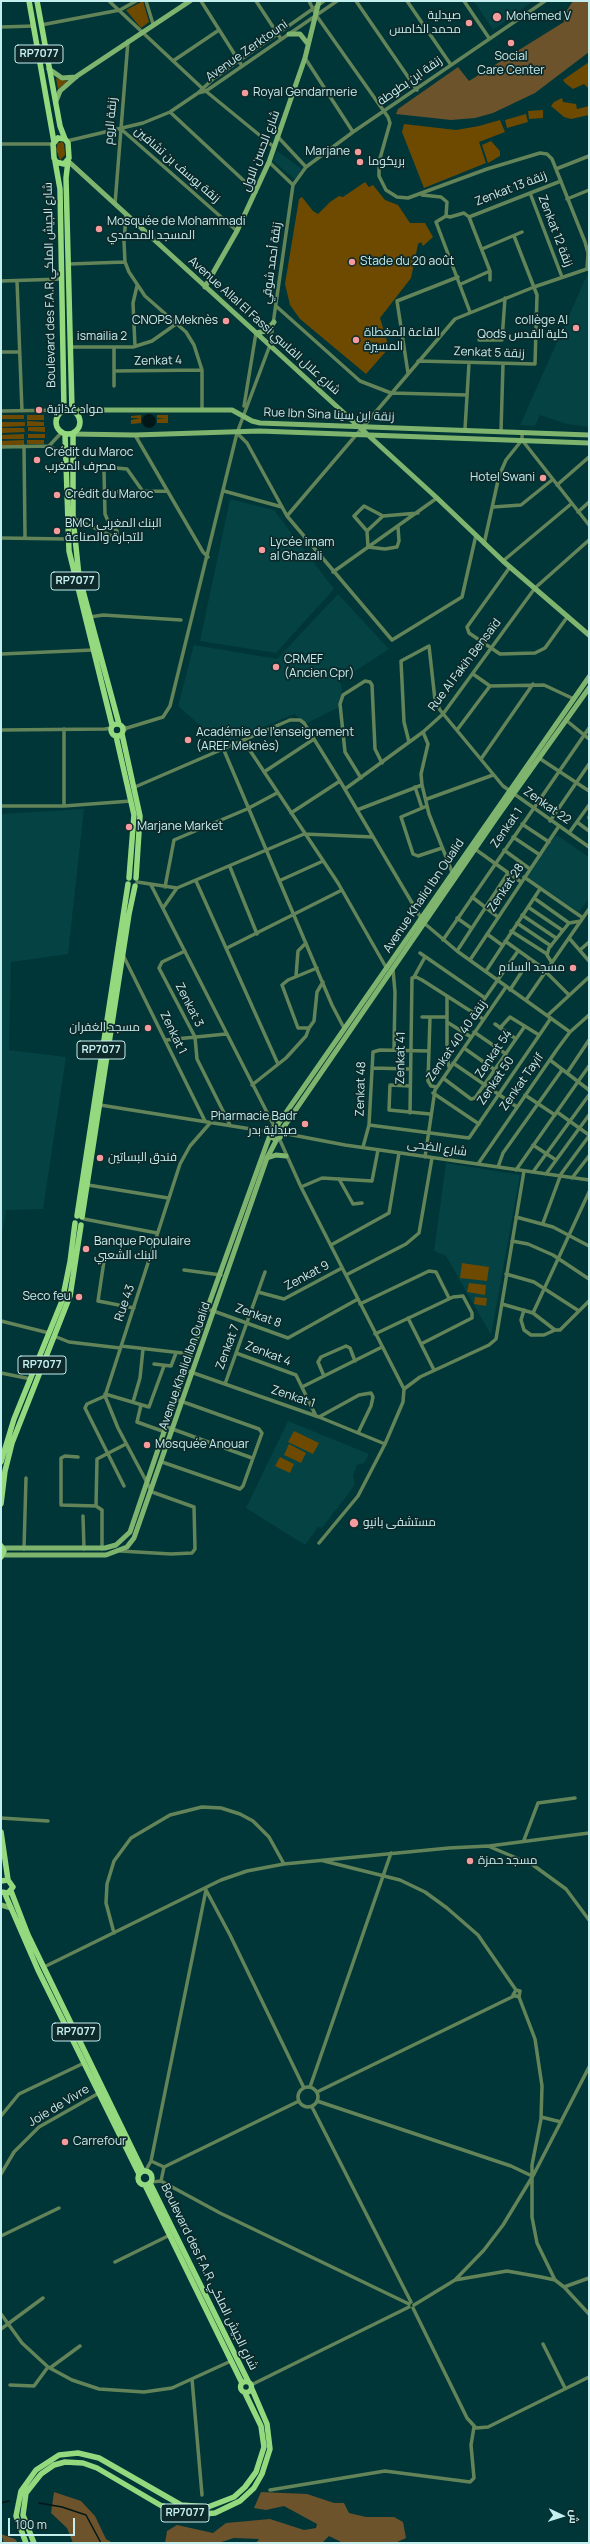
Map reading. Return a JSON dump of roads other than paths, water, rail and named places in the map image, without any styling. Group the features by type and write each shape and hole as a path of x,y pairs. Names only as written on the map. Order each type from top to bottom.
{"main road":[{"name":"Boulevard des F.A.R شارع الجيش الملكي","path":"29,1 54,143 55,160 60,189 64,410 56,419 57,426 63,433 66,455 67,539 74,576 112,726 111,733 122,730"},
{"name":"Boulevard des F.A.R شارع الجيش الملكي","path":"37,1 49,69 66,140 68,161 66,178 72,410 78,414 81,422 79,429 73,434 73,518 79,576 122,730 135,787 140,825 136,882 123,954 88,1185 81,1217 75,1223 73,1262"},
{"path":"56,102 60,91 76,76 128,40 190,1"},
{"name":"شارع الحسن الاول","path":"205,286 238,232 269,162 305,58 319,3"},
{"path":"289,34 297,33 304,36 308,47"},
{"path":"49,69 62,78 76,76"},
{"path":"54,143 58,138 66,140"},
{"path":"55,160 61,164 68,161"},
{"name":"Avenue Allal El Fassi شارع علال الفاسي","path":"68,161 360,426 503,562 589,635"},
{"path":"256,333 266,330 274,322"},
{"path":"64,410 72,410"},
{"name":"Rue Ibn Sina زنقة ابن سينا","path":"72,410 232,410 252,422 260,423 589,434"},
{"name":"Rue Ibn Sina زنقة ابن سينا","path":"73,434 237,434 259,431 589,443"},
{"path":"63,433 73,434"},
{"name":"Avenue Khalid Ibn Oualid","path":"120,1551 134,1538 152,1492 214,1311 221,1282 221,1275 273,1130 508,790 589,677"},
{"name":"Avenue Khalid Ibn Oualid","path":"2,1547 102,1549 113,1547 126,1538 134,1526 185,1370 208,1309 221,1282 267,1158 280,1136 424,923 513,794 567,721 589,688"},
{"path":"112,726 122,730"},
{"name":"Boulevard des F.A.R شارع الجيش الملكي","path":"1,1504 5,1471 12,1443 52,1334 73,1262 81,1225 128,881 134,826 122,730"},
{"path":"128,881 136,882"},
{"path":"128,881 136,882"},
{"path":"273,1130 280,1136"},
{"path":"273,1130 280,1136"},
{"path":"267,1158 276,1155 286,1156"},
{"path":"75,1223 81,1225"},
{"name":"Boulevard des F.A.R شارع الجيش الملكي","path":"1,1462 14,1419 52,1334"},
{"path":"2,1547 2,1556 100,1555 120,1551"},
{"name":"Boulevard des F.A.R شارع الجيش الملكي","path":"1,1832 8,1880 13,1885 11,1891 23,1924 143,2171"},
{"path":"1,1881 8,1880"},
{"name":"Boulevard des F.A.R شارع الجيش الملكي","path":"11,1891 2,1894 11,1908 35,1963 99,2093 143,2171 152,2175 149,2183 168,2236 242,2384 241,2389 245,2392 250,2385"},
{"path":"1,1905 11,1908"},
{"name":"Boulevard des F.A.R شارع الجيش الملكي","path":"143,2171 138,2180 149,2183 250,2385"},
{"name":"Boulevard des F.A.R شارع الجيش الملكي","path":"242,2384 250,2385"},
{"name":"RP7077","path":"23,2492 34,2480 49,2468 65,2462 77,2462 97,2468 160,2505 179,2512 208,2514 224,2510 240,2501 254,2488 262,2474 269,2455 268,2430 250,2385"},
{"name":"RP7077","path":"20,2515 23,2492 30,2475 50,2459 69,2453 78,2453 99,2458 175,2503 191,2507 208,2507 222,2503 234,2497 251,2480 263,2454 261,2426 245,2392"},
{"path":"20,2515 26,2543"},
{"path":"20,2515 34,2543"}],"street":[{"path":"109,1 202,88 274,147"},
{"path":"42,25 120,10 136,1"},
{"path":"146,1 153,24"},
{"path":"201,1 242,66"},
{"path":"256,1 281,40"},
{"path":"287,516 356,434 360,426 391,393 451,322 470,312 505,298 588,269 587,248 556,169 547,154 530,157 487,169 408,198 397,197 386,190 381,182 379,162 390,123 384,112 316,15 310,1"},
{"name":"Avenue Zerktouni","path":"198,93 202,88 238,61 313,9 319,3 324,1"},
{"name":"Avenue Zerktouni","path":"198,93 206,91 337,1"},
{"path":"356,1 417,90"},
{"path":"407,1 451,65"},
{"path":"464,1 489,38"},
{"name":"زنقة ابن بطوطة","path":"294,185 306,167 353,132 417,90 489,38 545,1"},
{"path":"1,27 34,26"},
{"path":"173,61 219,30"},
{"name":"زنقة الروم","path":"115,204 128,40"},
{"path":"305,58 353,132"},
{"path":"66,140 143,124 170,112 198,93"},
{"path":"170,112 256,192"},
{"name":"زنقة يوسف بن تشافين","path":"121,129 238,232"},
{"path":"278,138 306,167"},
{"path":"1,144 54,143"},
{"path":"556,169 589,156"},
{"path":"269,162 294,185"},
{"name":"Zenkat 13 زنقة","path":"469,217 560,181"},
{"name":"زنقة أحمد شوقي","path":"242,415 270,345 294,185"},
{"path":"568,199 589,190"},
{"name":"Zenkat 12 زنقة","path":"530,193 562,277"},
{"path":"421,194 444,198 448,205 446,216"},
{"path":"470,312 458,276 436,222 446,216 450,217 464,213 469,217 490,271 490,280"},
{"path":"126,215 123,231 125,262 137,286 176,324 194,345 202,370 202,409"},
{"path":"482,249 522,232"},
{"path":"514,236 534,287"},
{"path":"68,264 125,262"},
{"path":"461,284 490,271"},
{"path":"408,373 396,301 458,276"},
{"path":"1,281 62,279"},
{"path":"17,281 22,411"},
{"path":"135,346 133,303 137,286"},
{"name":"Zenkat 5 زنقة","path":"418,361 535,364 538,303 534,287"},
{"path":"479,340 502,340 505,298"},
{"path":"276,306 360,381 391,393 467,395"},
{"name":"ismailia 2","path":"70,347 135,346 152,341 176,324"},
{"path":"122,730 163,717 168,711 208,557 242,415 256,333"},
{"path":"114,347 114,386"},
{"path":"1,352 20,352"},
{"path":"465,429 469,363"},
{"path":"501,431 503,364"},
{"name":"Zenkat 4","path":"114,371 202,370"},
{"path":"1,411 64,410"},
{"path":"484,544 502,468 522,440 522,432"},
{"path":"49,446 63,433"},
{"path":"237,434 247,443 287,516 392,640 462,597 476,535"},
{"path":"135,435 202,552 208,557"},
{"path":"522,440 552,480 589,525"},
{"path":"24,446 25,537"},
{"path":"1,447 49,446 66,455"},
{"path":"557,485 589,458"},
{"path":"73,518 112,536 117,535 117,531 106,517 104,471 108,467 127,469 144,493"},
{"path":"493,507 521,505 552,480"},
{"path":"104,492 144,493 168,491"},
{"path":"224,491 282,507"},
{"path":"333,572 418,513 437,498"},
{"path":"578,512 589,502"},
{"path":"503,562 571,504"},
{"path":"368,548 367,531 354,519 356,513 366,506 383,516 418,513"},
{"path":"367,531 383,516"},
{"path":"368,548 385,550 397,547 399,541 398,527"},
{"path":"1,538 25,537 67,539"},
{"name":"Rue Al Fakih Bensaïd","path":"345,790 423,732 443,714 535,588 589,540"},
{"path":"510,567 467,627 469,633 504,655 541,652 568,616"},
{"path":"90,617 102,615 181,620"},
{"name":"Zenkat 22","path":"409,742 404,722 401,663 426,646 430,648 435,700 443,714 493,775 508,790 589,847"},
{"path":"1,654 93,650"},
{"path":"473,674 490,686 533,684 554,687 574,699"},
{"path":"361,778 345,752 340,704 343,695 365,681 370,682 372,685 376,750 382,763"},
{"path":"481,759 533,684"},
{"path":"457,730 490,686"},
{"path":"135,787 295,718 304,723 424,923 457,951 570,1032"},
{"path":"567,721 589,739"},
{"path":"1,730 106,730 112,726"},
{"name":"Zenkat 1","path":"443,940 589,728"},
{"path":"64,729 64,806"},
{"path":"423,732 428,744 421,778 422,785 427,799 427,806 452,872"},
{"path":"264,772 314,739"},
{"path":"243,740 342,890 386,968 392,971 395,992 394,1050 429,1051"},
{"path":"223,748 247,809 281,880 322,982 344,1028"},
{"path":"539,758 589,791"},
{"path":"550,820 589,764"},
{"path":"427,799 493,775"},
{"path":"291,813 340,782"},
{"path":"357,810 422,785"},
{"path":"415,788 422,808"},
{"path":"165,887 174,840 247,809 277,792"},
{"path":"1,806 64,806 132,801"},
{"path":"569,833 589,805"},
{"path":"427,806 402,817 413,854 418,856 442,848"},
{"path":"577,822 589,831"},
{"path":"522,824 549,842"},
{"name":"Zenkat 28","path":"470,960 559,826"},
{"path":"136,882 176,888 230,867 304,834 373,837"},
{"path":"513,837 540,855"},
{"path":"475,849 521,882"},
{"path":"504,850 530,870"},
{"path":"281,880 323,861"},
{"path":"230,867 257,934"},
{"path":"457,951 508,873"},
{"path":"524,878 582,920"},
{"path":"196,881 278,1064"},
{"path":"151,885 164,908 273,1130"},
{"path":"164,908 176,888"},
{"path":"486,971 540,889"},
{"path":"227,948 342,890"},
{"path":"472,897 498,917"},
{"path":"534,898 569,923"},
{"path":"528,907 562,930"},
{"path":"526,1000 589,909"},
{"path":"522,915 556,938"},
{"path":"457,918 471,928"},
{"path":"547,954 556,938 569,923 582,920"},
{"path":"517,923 551,946"},
{"path":"511,931 547,954 552,963"},
{"path":"487,934 530,959 546,971 569,995"},
{"path":"569,938 589,961"},
{"path":"580,950 589,942"},
{"path":"296,976 298,951 306,943"},
{"name":"Zenkat 3","path":"185,951 162,962 159,966 194,1037 197,1059 230,1125"},
{"path":"474,1014 518,951"},
{"path":"420,953 485,998"},
{"name":"Zenkat 1","path":"123,954 205,1121"},
{"path":"425,957 414,976 483,1019"},
{"path":"510,990 530,959"},
{"path":"308,1028 298,1028 282,987 284,982 317,968"},
{"name":"Zenkat 41","path":"410,1112 411,988 414,976"},
{"name":"Zenkat 50","path":"448,1136 467,1139 479,1124 539,1035 549,1016 589,977"},
{"path":"252,1085 301,1043 308,1028 315,1019 317,992 322,982"},
{"name":"Zenkat 40 زنقة 40","path":"425,1157 433,1094 436,1087 443,1078 449,1066 464,1048 506,987"},
{"path":"448,997 447,1058 449,1066"},
{"name":"Zenkat Tayif","path":"478,1164 570,1032 589,1015"},
{"path":"422,1017 447,1017"},
{"path":"430,1017 429,1083 436,1087"},
{"path":"500,1028 508,1017 525,1026"},
{"path":"447,1022 471,1037"},
{"path":"495,1024 516,1039"},
{"name":"Zenkat 54","path":"443,1078 465,1096 472,1099 475,1098 525,1026 539,1035"},
{"path":"474,1032 506,1054"},
{"path":"166,1040 226,1034"},
{"path":"567,1073 589,1040"},
{"path":"464,1048 495,1070"},
{"name":"Zenkat 48","path":"363,1147 369,1125 374,1051 394,1050"},
{"path":"550,1060 589,1090"},
{"path":"453,1063 517,1107"},
{"path":"516,1170 589,1066"},
{"path":"372,1068 410,1069"},
{"path":"498,1167 503,1153 562,1070"},
{"path":"410,1086 390,1085 388,1108 391,1111 430,1114"},
{"path":"433,1094 479,1124"},
{"path":"525,1095 570,1121 589,1135 561,1177 543,1223"},
{"path":"533,1172 589,1095"},
{"path":"100,1104 230,1125 273,1130"},
{"path":"546,1174 589,1115"},
{"name":"Rue 43","path":"105,1395 182,1158 211,1122"},
{"name":"Zenkat 48","path":"369,1125 448,1136"},
{"path":"280,1136 286,1156 301,1187 404,1389 403,1402 385,1444 358,1496 319,1543"},
{"name":"شارع الضحى","path":"280,1136 589,1180"},
{"path":"533,1145 556,1160"},
{"path":"301,1187 322,1178 372,1180 378,1150"},
{"path":"330,1245 389,1213 399,1153"},
{"path":"572,1178 589,1156"},
{"path":"346,1275 406,1244 419,1233 432,1158"},
{"path":"404,1389 415,1380 493,1342 497,1334 524,1171"},
{"path":"339,1179 352,1203 356,1205 362,1203"},
{"path":"88,1185 168,1198"},
{"path":"532,1313 589,1192"},
{"path":"583,1205 589,1208"},
{"path":"81,1217 157,1233"},
{"path":"516,1217 543,1223 589,1246"},
{"path":"512,1241 528,1244 558,1258 589,1279"},
{"path":"104,1261 98,1301 134,1308"},
{"name":"Zenkat 9","path":"258,1292 276,1299 284,1299 342,1268"},
{"path":"184,1270 221,1275"},
{"path":"360,1304 429,1270 436,1272 450,1298"},
{"name":"Zenkat 7","path":"225,1384 265,1272"},
{"path":"506,1274 528,1279 579,1310"},
{"path":"375,1334 450,1298 457,1295 463,1296 472,1312 472,1318 421,1344"},
{"name":"Zenkat 8","path":"208,1309 291,1337 358,1299"},
{"path":"524,1310 521,1323 528,1333 541,1335 555,1330 560,1330 589,1301"},
{"path":"502,1304 532,1313 555,1330"},
{"path":"408,1318 434,1370"},
{"path":"1,1322 52,1334 69,1342 143,1348 191,1354"},
{"path":"324,1376 318,1360 325,1355 348,1346 355,1361"},
{"path":"132,1402 140,1378 143,1348"},
{"path":"302,1387 382,1348"},
{"path":"154,1364 164,1366 172,1365 176,1353"},
{"name":"Zenkat 4","path":"236,1353 296,1376 317,1416"},
{"path":"124,1486 85,1407 88,1403 105,1395 141,1406 150,1406 164,1366"},
{"name":"Zenkat 1","path":"185,1370 317,1416 385,1444"},
{"path":"1,1373 31,1379"},
{"path":"317,1416 359,1395 371,1393 373,1397 372,1406 358,1433"},
{"path":"105,1395 106,1404 152,1492 194,1507 194,1551 165,1554 120,1551"},
{"path":"162,1462 237,1490 243,1486 262,1433 260,1429 176,1399"},
{"path":"141,1406 137,1422 166,1430 173,1429 252,1458"},
{"path":"96,1506 97,1462 99,1458 126,1444"},
{"path":"78,1456 65,1456 61,1458 60,1506 96,1506 102,1510 102,1549"},
{"path":"24,1548 26,1478"},
{"path":"83,1516 84,1549"},
{"path":"524,1840 538,1803 574,1798"},
{"path":"114,1933 106,1903 107,1884 114,1861 131,1838 170,1815 202,1807 220,1808 240,1814 253,1821 269,1837 284,1864"},
{"path":"1,1818 48,1821"},
{"path":"44,1967 206,1889 247,1871 284,1864 391,1853 488,1846 589,1832"},
{"path":"488,1846 515,1856 544,1872 575,1898 589,1920"},
{"path":"310,2087 391,1853"},
{"path":"321,1860 400,1880 425,1892 466,1924 486,1944 516,1990 521,1992 518,1997"},
{"path":"206,1889 234,1942 304,2088"},
{"path":"143,2171 151,2160 206,1889"},
{"path":"514,1996 516,1990"},
{"path":"317,2092 514,1996 518,1997 531,2023 539,2054 542,2086 541,2117 532,2165 533,2175 531,2202 533,2224 537,2243 555,2280 564,2287 589,2314"},
{"path":"1,2116 19,2094 84,2062"},
{"path":"250,2385 411,2305 455,2280 484,2250 503,2226 533,2175 589,2067"},
{"path":"312,2107 304,2106 299,2101 299,2094 304,2088 310,2087 317,2092"},
{"path":"312,2107 317,2101 317,2092"},
{"name":"Joie de Vivre","path":"1,2174 14,2152 39,2127 99,2093"},
{"path":"164,2167 299,2101"},
{"path":"317,2101 511,2166 533,2175"},
{"path":"270,2490 385,2470 470,2482 474,2478 471,2441 474,2427 467,2418 312,2107"},
{"path":"541,2117 561,2122"},
{"path":"151,2160 164,2167"},
{"path":"161,2181 164,2167"},
{"path":"149,2183 161,2181 220,2213 411,2305"},
{"path":"1,2236 59,2208"},
{"path":"115,2262 168,2236"},
{"path":"455,2280 507,2271 555,2280"},
{"path":"564,2287 589,2278"},
{"path":"1,2328 43,2298"},
{"path":"1,2314 7,2324 28,2350 49,2367 80,2383 99,2390 119,2392 154,2391 180,2385 231,2361"},
{"path":"543,2344 566,2388"},
{"path":"10,2385 34,2386 49,2367 80,2346"},
{"path":"474,2427 488,2426 589,2377"},
{"path":"192,2379 202,2495"}],"waterway":[{"path":"1,2503 9,2501"},
{"path":"39,2503 62,2507 86,2515 101,2543"}],"place":[{"name":"Mohemed V","path":"497,17"},
{"name":"صيدلية محمد الخامس","path":"469,23"},
{"name":"Social Care Center","path":"511,43"},
{"name":"Royal Gendarmerie","path":"245,93"},
{"name":"Marjane","path":"358,152"},
{"name":"بريكوما","path":"360,162"},
{"name":"Mosquée de Mohammadi المسجد المحمدي","path":"99,229"},
{"name":"Stade du 20 août","path":"352,262"},
{"name":"CNOPS Meknès","path":"226,321"},
{"name":"collège Al Qods كلية القدس","path":"576,328"},
{"name":"القاعة المغطاة المسيرة","path":"356,340"},
{"name":"مواد غذائية","path":"39,410"},
{"name":"Crédit du Maroc مصرف المغرب","path":"37,460"},
{"name":"Hotel Swani","path":"543,478"},
{"name":"Crédit du Maroc","path":"57,495"},
{"name":"BMCI البنك المغربي للتجارة والصناعة","path":"57,531"},
{"name":"Lycée imam al Ghazali","path":"262,550"},
{"name":"CRMEF (Ancien Cpr)","path":"276,667"},
{"name":"Académie de l'enseignement (AREF Meknès)","path":"188,740"},
{"name":"Marjane Market","path":"129,827"},
{"name":"مسجد السلام","path":"573,968"},
{"name":"مسجد الغفران","path":"148,1028"},
{"name":"Pharmacie Badr صيدلية بدر","path":"305,1124"},
{"name":"فندق البساتين","path":"100,1158"},
{"name":"Banque Populaire البنك الشعبي","path":"86,1249"},
{"name":"Seco feu","path":"79,1297"},
{"name":"Mosquée Anouar","path":"147,1445"},
{"name":"مستشفى بانيو","path":"354,1523"},
{"name":"مسجد حمزة","path":"470,1861"},
{"name":"Carrefour","path":"65,2142"}]}
